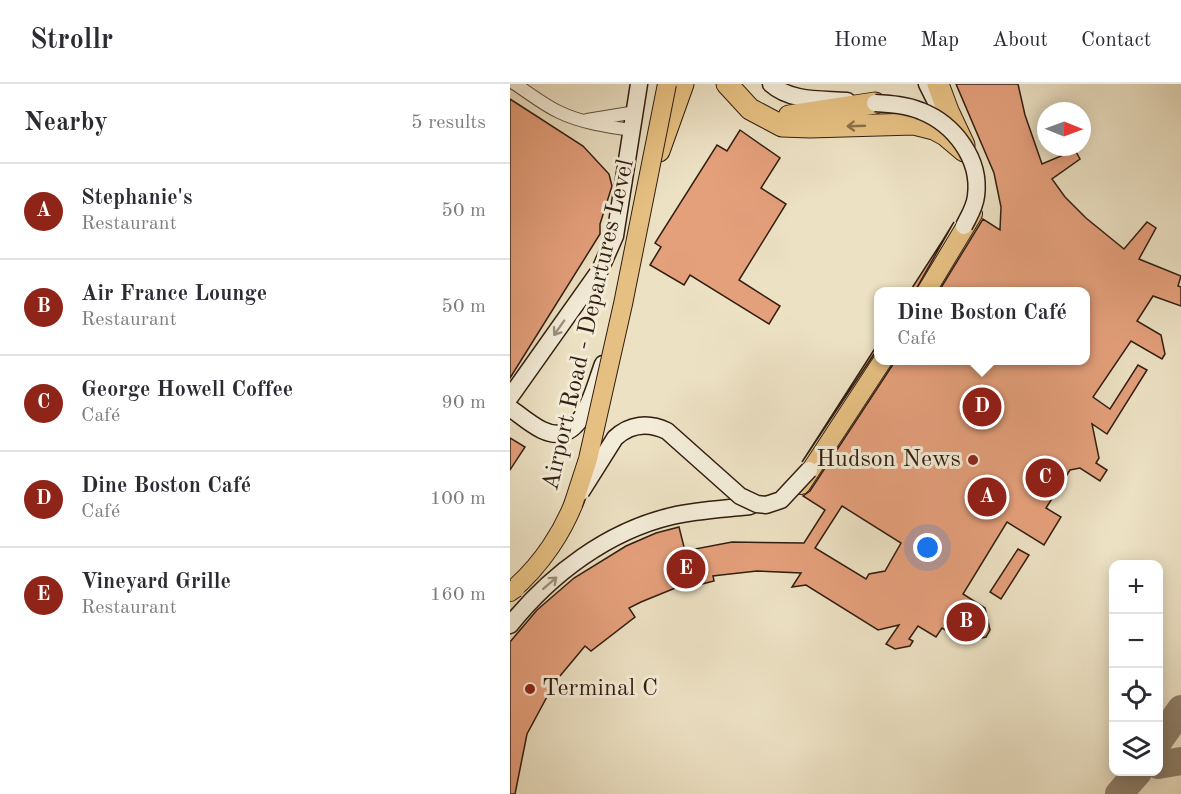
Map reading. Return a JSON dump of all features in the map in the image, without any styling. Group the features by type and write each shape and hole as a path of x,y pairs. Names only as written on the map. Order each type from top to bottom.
{"highway":[{"path":"640,207 683,84"},
{"path":"640,207 690,84"},
{"path":"727,84 750,109 782,126 793,127 914,124 923,121 928,116 932,87"},
{"path":"932,87 948,111 966,151"},
{"path":"765,118 875,103"},
{"path":"914,124 940,132 966,151"}],"main road":[{"path":"510,397 600,270 609,253 617,223 639,84"},
{"path":"512,592 538,564 559,534 581,483 610,357 640,207 659,84"},
{"name":"Airport Road - Departures Level","path":"512,592 551,547 573,505 592,440 623,304 640,207 667,84"},
{"path":"771,84 795,96 906,106 930,115 947,127 966,151 978,184 976,208 927,287"},
{"path":"510,408 544,431 556,433 576,426 583,418 616,328"},
{"path":"573,505 615,438 622,431 640,425 659,427 667,431 748,501 766,505 781,500 809,470 878,365"},
{"path":"510,625 561,573 593,550 625,533 670,517 750,506 778,505 794,494 878,365"},
{"path":"581,483 623,432 635,427 656,427 675,437 750,506"}],"street":[{"path":"515,84 557,111 583,120 633,130"},
{"path":"583,120 636,112"}],"building":[{"path":"956,84 1018,84 1037,156 1039,156 1042,164 1061,156 1078,156 1080,159 1052,179 1065,197 1086,218 1124,249 1147,222 1156,228 1139,259 1181,276 1178,286 1181,287 1181,306 1153,296 1137,321 1161,335 1165,354 1162,359 1131,341 1093,397 1110,409 1138,365 1147,370 1107,434 1092,424 1099,458 1096,463 1107,470 1100,481 1080,468 1070,470 1046,508 1061,517 1044,545 1007,522 963,594 985,608 990,630 986,637 962,642 942,628 936,637 918,626 909,639 913,641 910,646 895,649 886,644 899,625 878,630 806,585 792,587 801,573 757,571 713,576 714,581 702,584 701,579 690,582 629,608 635,617 591,651 585,646 555,682 527,734 515,794 510,794 510,642 537,610 574,578 626,546 656,533 679,527 685,551 732,542 804,543 825,510 803,496 810,491 892,365 1090,365 1090,287 941,287 983,219 1000,230 1001,207 994,173","holes":["842,506 901,543 885,571 869,574 866,579 815,548"]},
{"path":"510,99 583,146 609,174 612,186 600,224 600,234 510,378"},
{"path":"740,130 780,158 761,188 786,204 739,280 780,306 769,324 690,275 684,285 650,265 661,247 655,243 717,145 727,151"},
{"path":"954,222 917,287 913,287"},
{"path":"874,350 874,354 802,462"},
{"path":"510,438 525,447 510,470"},
{"path":"1018,549 1029,555 1001,599 990,592"}],"taxiway":[{"path":"1163,735 1181,709"},
{"path":"1163,764 1181,761"},
{"path":"1119,794 1135,776"}],"place":[{"name":"Dine Boston Café","path":"982,407"},
{"name":"Hudson News","path":"973,460"},
{"name":"George Howell Coffee","path":"1045,478"},
{"name":"Stephanie's","path":"987,497"},
{"name":"Vineyard Grille","path":"686,569"},
{"name":"Air France Lounge","path":"966,622"},
{"name":"Terminal C","path":"530,689"}]}
